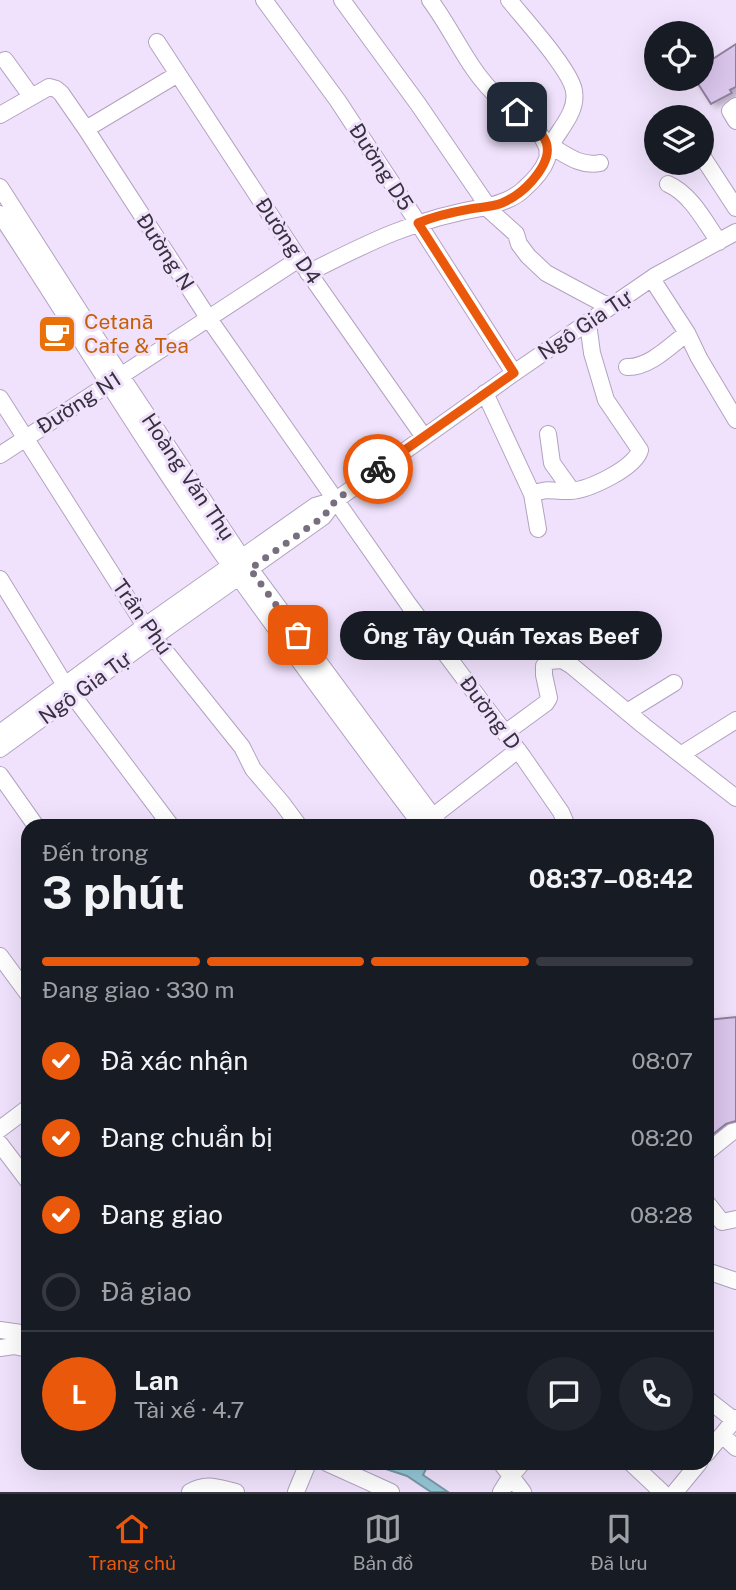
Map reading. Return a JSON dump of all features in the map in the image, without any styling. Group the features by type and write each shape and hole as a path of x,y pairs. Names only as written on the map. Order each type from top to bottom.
{"street":[{"name":"Đường D5","path":"264,0 338,101 514,373"},
{"path":"342,0 418,104 486,207 516,234 519,244 528,256 546,273 579,292 612,306"},
{"path":"430,0 490,90 532,123 550,148 581,162 592,165 600,163"},
{"name":"Đường N1","path":"0,455 209,319 303,266 442,215 503,203 523,191 546,161 550,148 574,104 574,91 561,65 509,0"},
{"name":"Đường D4","path":"157,41 303,266 424,437"},
{"path":"5,60 30,96"},
{"path":"86,130 178,74"},
{"name":"Đường N","path":"0,115 49,87 57,89 209,319 336,500"},
{"path":"736,106 730,111 736,121"},
{"path":"714,174 736,208"},
{"path":"668,184 677,188 691,202 719,242"},
{"name":"Hoàng Văn Thụ","path":"0,187 37,257 190,493 240,567 423,819"},
{"name":"Hoàng Văn Thụ","path":"0,214 37,257"},
{"name":"Ngô Gia Tự","path":"0,750 69,691 149,631 240,567 323,517 336,500 485,393 652,279 736,232"},
{"path":"652,279 687,333 736,420"},
{"path":"532,494 544,489 572,491 594,485 631,464 638,457 640,450 606,400 592,353 587,323"},
{"path":"627,367 635,368 652,359 687,333"},
{"path":"485,393 532,494 538,529"},
{"name":"Trần Phú","path":"0,398 149,631 242,747 253,769 294,819"},
{"path":"548,434 552,463 572,491"},
{"name":"Đường D","path":"336,500 409,605 518,750 564,819"},
{"path":"0,579 69,691 166,819"},
{"path":"505,733 546,703 549,698 544,666 550,661 562,660 736,798"},
{"path":"627,712 674,683"},
{"name":"Ngô Gia Tự","path":"0,733 69,691"},
{"path":"682,754 736,720"},
{"path":"433,819 518,750"},
{"path":"0,775 31,819"},
{"path":"0,956 21,984"},
{"path":"0,1129 21,1113"},
{"path":"714,1146 736,1131"},
{"path":"0,1144 21,1172"},
{"path":"714,1273 736,1281"},
{"path":"0,1329 21,1333"},
{"path":"0,1348 21,1348"},
{"path":"714,1404 735,1419 714,1445"},
{"path":"722,1435 736,1448"},
{"path":"296,1492 305,1470"},
{"path":"342,1470 391,1492"},
{"path":"501,1492 506,1470"},
{"path":"506,1470 523,1492"},
{"path":"638,1470 662,1492"},
{"path":"675,1492 693,1470"},
{"path":"190,1492 200,1486 236,1492"}],"water":[{"path":"389,1470 426,1470 423,1475 448,1492 431,1492 407,1476"}],"building":[{"path":"736,44 736,87 730,90 732,93 711,104 703,91 714,91 714,58"},
{"path":"736,1017 736,1121 726,1124 714,1133 714,1019"}],"way so far":[{"path":"298,635 250,569 323,517 336,500 378,469"}],"place":[{"name":"Cetanā Cafe & Tea","path":"57,334"},
{"name":"Ông Tây Quán Texas Beef","path":"298,635"}],"route":[{"path":"378,469 514,373 418,223 442,215 503,203 523,191 546,161 548,150 544,137 532,123 517,112"}]}
